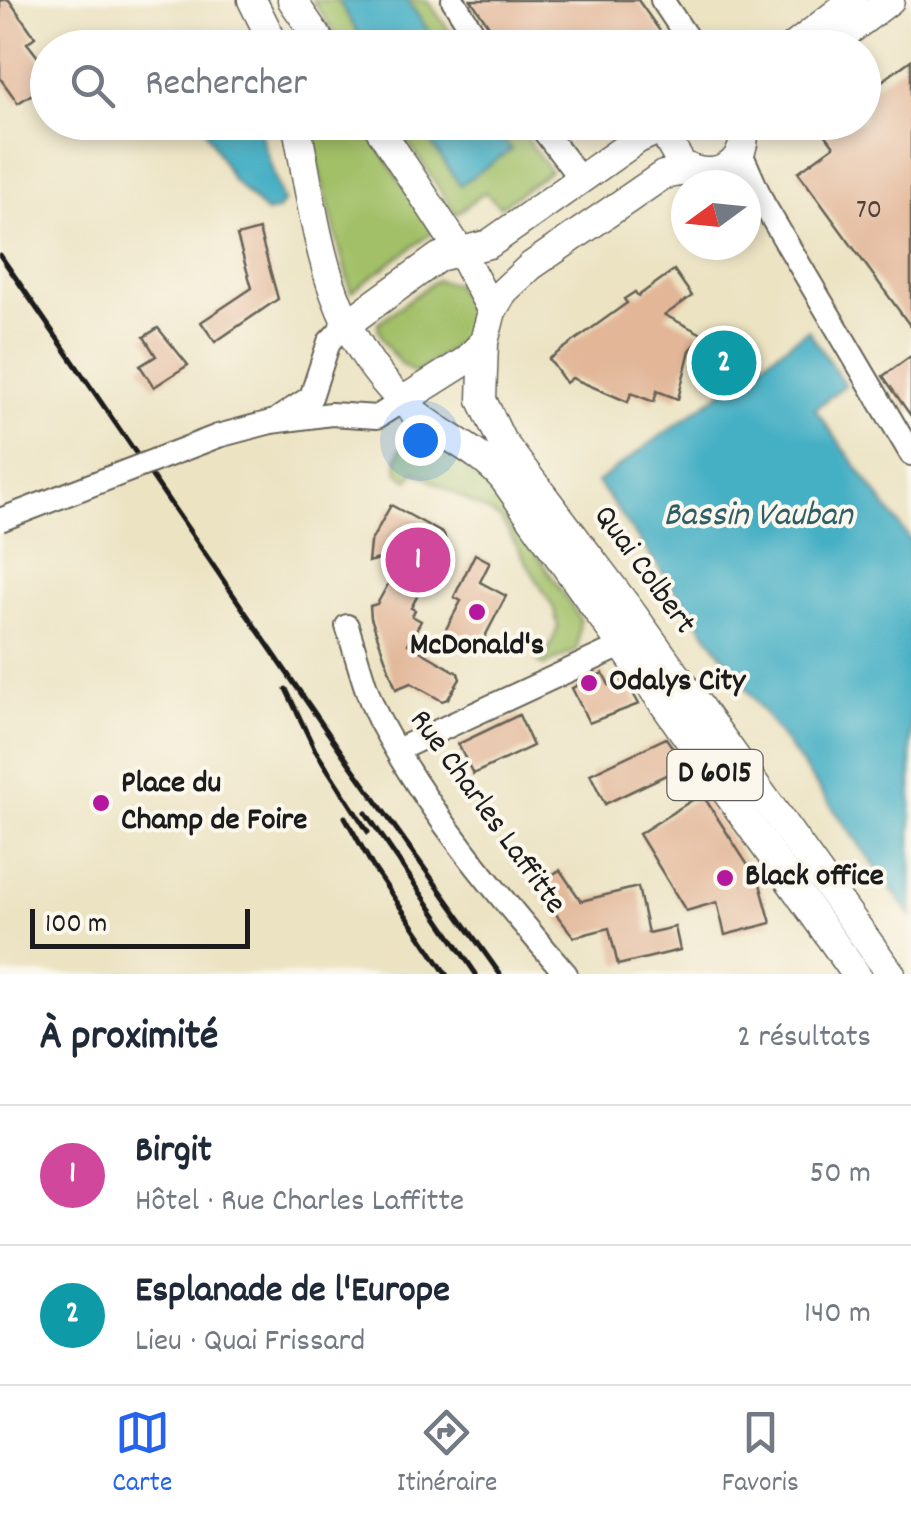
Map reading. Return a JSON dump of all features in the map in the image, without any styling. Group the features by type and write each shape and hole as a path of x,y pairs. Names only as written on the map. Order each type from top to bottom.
{"main road":[{"path":"252,0 267,30"},
{"path":"292,0 313,30"},
{"path":"815,30 853,0"},
{"path":"850,30 890,0"},
{"name":"D 6015","path":"300,140 337,334 402,401"},
{"path":"387,140 460,251 492,311"},
{"path":"337,334 439,256 490,244 637,140"},
{"path":"673,140 674,153 704,170"},
{"path":"722,170 741,153 742,140"},
{"path":"492,311 504,291 531,266 662,175 671,175"},
{"name":"Quai Colbert","path":"492,311 480,385 488,418 891,974"},
{"path":"402,401 466,360 484,342"},
{"name":"Quai Colbert","path":"402,401 423,419 467,444 503,478 856,974"}],"street":[{"path":"453,0 471,30"},
{"path":"662,0 682,30"},
{"path":"550,140 580,180"},
{"path":"741,153 746,170"},
{"path":"761,209 911,454"},
{"path":"271,422 311,397 337,334"},
{"path":"0,520 207,440 271,422 332,414 370,418 402,401"},
{"path":"620,643 632,622 629,608"},
{"name":"Rue Charles Laffitte","path":"346,626 381,725 485,878 566,974"},
{"path":"397,750 620,643 636,640 656,649"}],"green space":[{"path":"312,0 427,0 449,30 333,30"},
{"path":"311,140 374,140 433,232 351,292"},
{"path":"406,140 527,140 550,171 500,207 485,192 456,214"},
{"path":"436,280 455,284 471,313 462,340 416,373 391,352 378,323"},
{"path":"419,439 442,449 465,466 530,543 580,619 577,650 543,666 537,660 540,650 547,654 558,627 554,609 501,519 414,471 409,480 398,473 397,458 404,441"}],"water":[{"path":"338,0 407,0 428,30 356,30"},
{"path":"211,140 263,140 283,202 278,210 266,213 232,179"},
{"path":"429,140 504,140 511,150 460,185"},
{"name":"Bassin Vauban","path":"808,330 845,385 815,409 911,541 911,916 597,482"}],"building":[{"path":"0,0 9,0 30,30 27,43 30,95 18,103 0,78"},
{"path":"471,0 638,0 659,30 492,30"},
{"path":"911,60 911,327 798,172 834,146 830,140 881,140 881,82"},
{"path":"259,230 278,299 215,342 201,322 252,288 237,236"},
{"path":"674,270 692,296 665,315 704,335 690,350 678,399 657,391 654,402 631,393 628,402 572,378 566,383 549,359 627,303 624,299 635,292 638,296"},
{"path":"158,328 188,365 154,387 140,366 156,356 144,337"},
{"path":"911,356 911,416 883,376"},
{"path":"391,505 444,534 446,542 411,608 415,610 412,616 421,621 408,644 458,673 460,679 448,699 442,701 411,683 396,689 371,618 370,606 377,604 406,552 368,562 370,543"},
{"name":"McDonald's","path":"475,554 490,562 480,582 506,596 479,648 468,644 454,647 452,635 445,631 461,601 454,597"},
{"path":"603,673 609,685 624,678 639,704 589,723 572,688"},
{"path":"519,715 533,746 473,774 458,744"},
{"path":"666,738 685,766 605,804 590,774"},
{"path":"702,794 760,884 771,923 725,935 717,902 686,911 639,834"},
{"path":"560,870 581,901 638,887 648,933 675,927 680,950 618,965 609,928 574,937 534,886"}],"railway":[{"path":"0,255 344,756 500,974"},
{"path":"286,689 315,750 368,832"},
{"path":"366,813 476,974"},
{"path":"345,817 373,867 446,974"}],"place":[{"name":"Esplanade de l'Europe","path":"724,363"},
{"name":"Birgit","path":"418,560"},
{"name":"McDonald's","path":"477,612"},
{"name":"Odalys City","path":"589,683"},
{"name":"Place du Champ de Foire","path":"101,803"},
{"name":"Black office","path":"725,878"}]}
